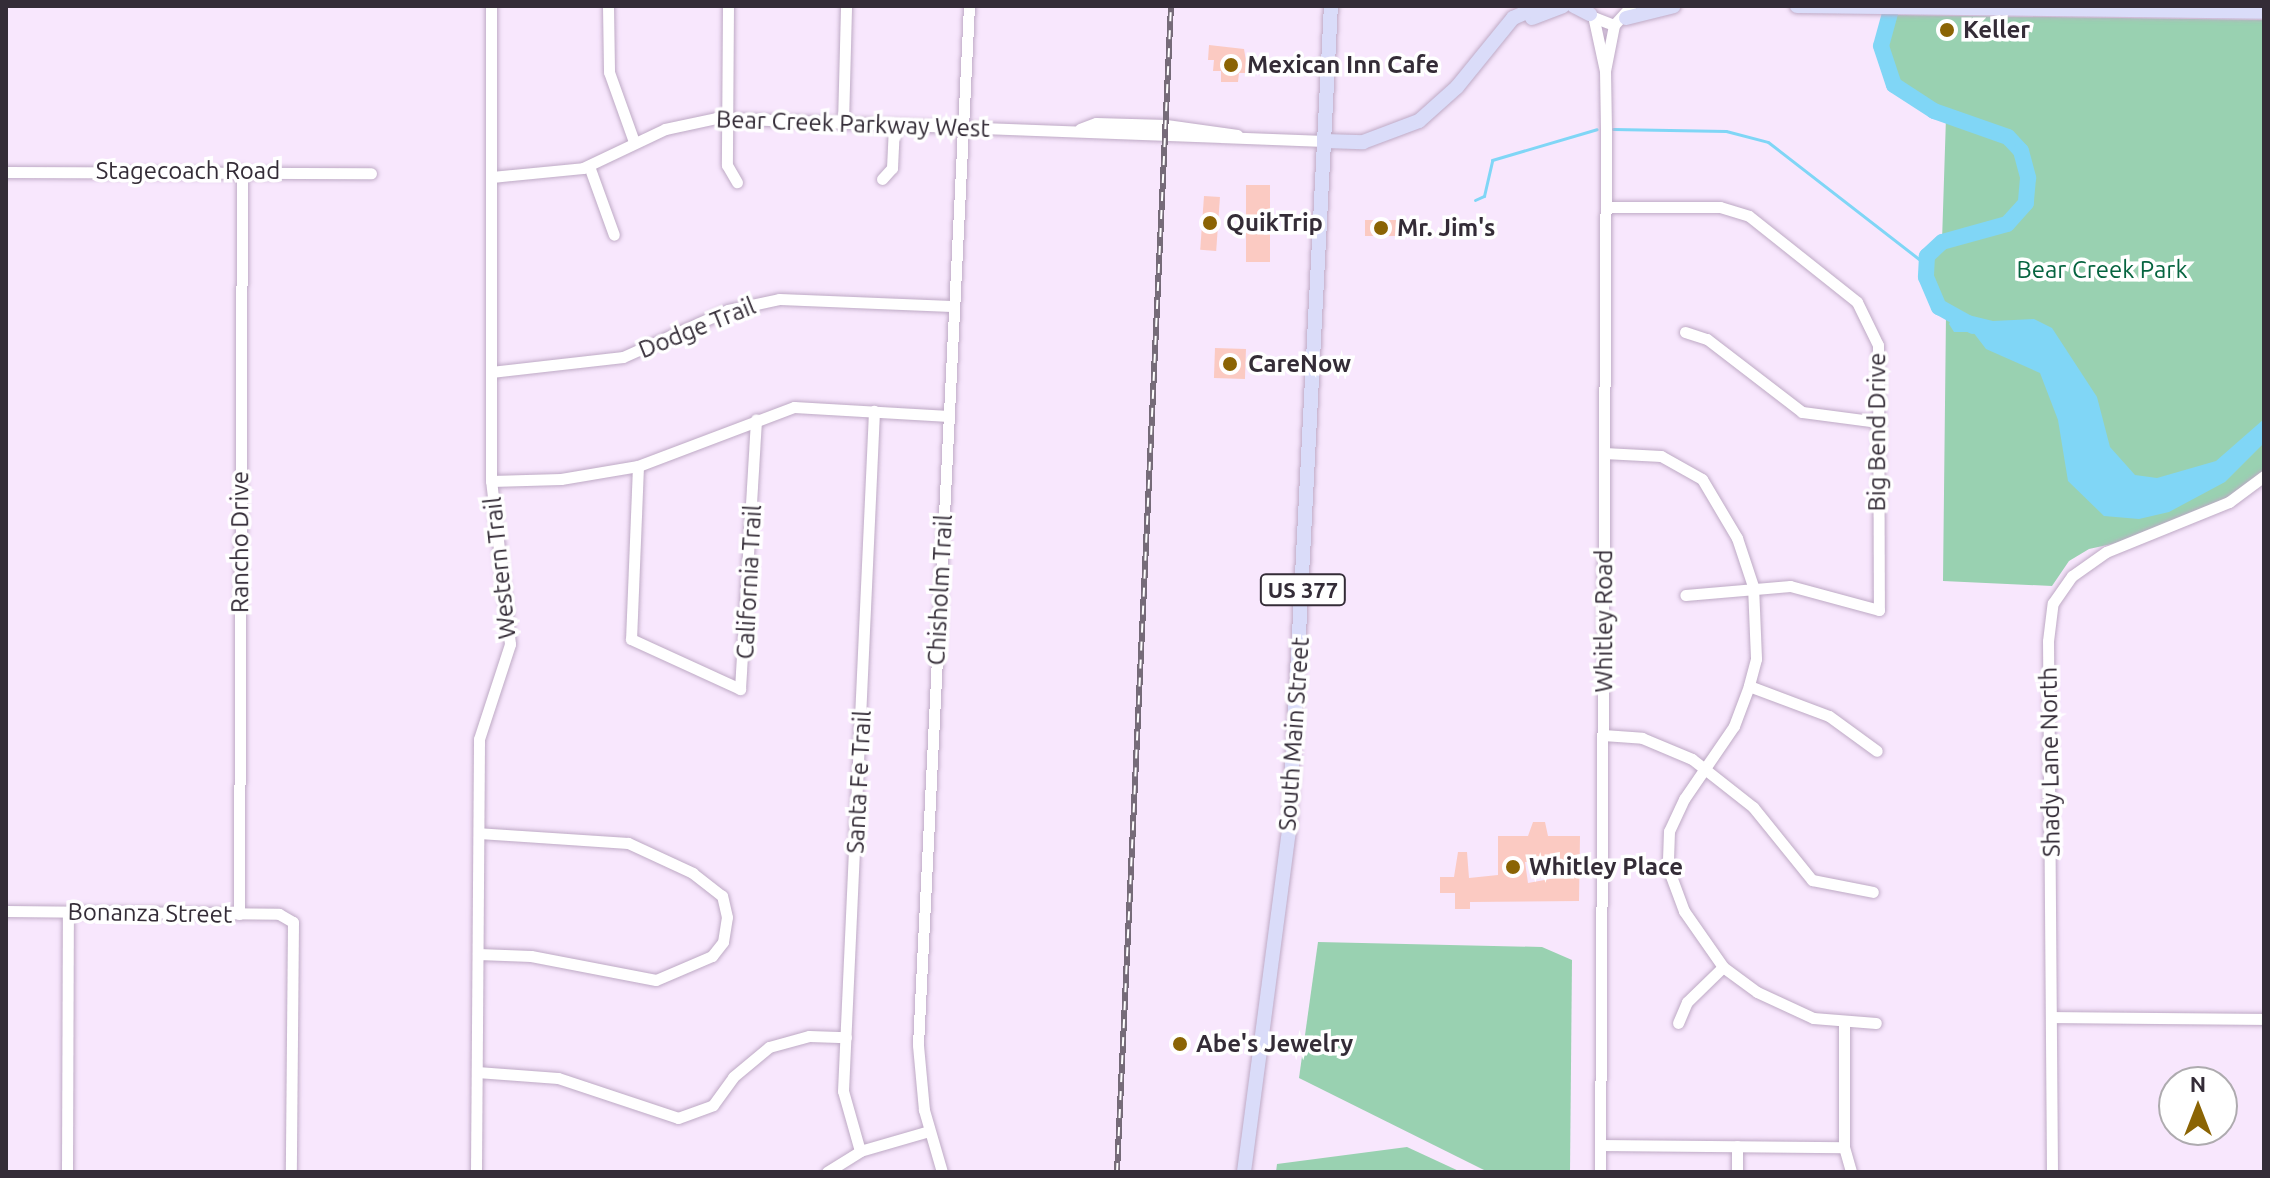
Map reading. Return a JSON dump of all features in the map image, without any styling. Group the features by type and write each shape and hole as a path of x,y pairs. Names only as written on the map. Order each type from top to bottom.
{"main road":[{"name":"South Main Street","path":"1244,1172 1289,831 1331,6"},
{"path":"1325,141 1363,142 1419,121 1506,28 1540,6"},
{"path":"1506,28 1563,6"},
{"path":"1574,6 1591,13"},
{"path":"1624,16 1674,6"},
{"path":"1797,6 2235,8 2264,12"}],"street":[{"name":"Western Trail","path":"476,1172 480,731 510,644 491,481 491,6"},
{"path":"608,6 609,72 634,142"},
{"path":"728,6 728,173 737,182"},
{"path":"843,123 846,6"},
{"name":"Chisholm Trail","path":"942,1172 929,1131 918,1045 969,6"},
{"path":"1591,13 1624,16"},
{"name":"Whitley Road","path":"1591,13 1605,71 1600,1172"},
{"name":"Whitley Road","path":"1605,71 1624,16"},
{"name":"Bear Creek Parkway West","path":"492,177 589,166 665,129 727,117 962,128 1080,129 1110,136 1239,136 1325,141"},
{"path":"882,179 892,168 894,125"},
{"path":"589,166 614,235"},
{"name":"Rancho Drive","path":"239,914 242,171"},
{"name":"Stagecoach Road","path":"6,172 371,173"},
{"name":"Big Bend Drive","path":"1606,207 1720,207 1761,224 1867,315 1879,351 1879,610 1790,586 1753,586"},
{"name":"Dodge Trail","path":"491,372 623,357 728,310 779,299 952,306"},
{"path":"1685,332 1707,339 1802,412 1878,422"},
{"path":"491,481 561,479 638,466 794,407 949,416"},
{"name":"Santa Fe Trail","path":"860,1151 843,1091 874,411"},
{"name":"California Trail","path":"638,466 631,639 740,689 756,419"},
{"path":"1604,453 1661,456 1702,479 1737,538 1753,586 1756,659 1749,686 1734,726 1674,816 1668,868 1693,929 1723,967 1793,1011 1844,1023 1876,1023"},
{"name":"Shady Lane North","path":"2052,1172 2053,603 2072,576 2106,552 2229,502 2264,476"},
{"path":"1685,595 1753,586"},
{"path":"1749,686 1829,716 1877,751"},
{"path":"1603,735 1667,745 1706,769 1753,807 1812,880 1873,892"},
{"path":"478,954 585,964 656,980 712,956 723,942 727,917 722,896 693,873 628,843 479,833"},
{"name":"Bonanza Street","path":"6,911 279,914 293,922 291,1172"},
{"path":"67,1172 68,912"},
{"path":"1678,1023 1687,1002 1723,967"},
{"path":"2051,1017 2264,1019"},
{"path":"1844,1023 1844,1147 1851,1172"},
{"path":"477,1072 558,1078 678,1118 713,1105 733,1077 769,1047 809,1036 846,1037"},
{"path":"827,1172 860,1151 929,1131"},
{"path":"1600,1145 1844,1147"},
{"path":"1737,1146 1737,1172"}],"green space":[{"name":"Bear Creek Park","path":"1895,15 2264,20 2264,476 2242,492 2130,540 2089,549 2069,561 2052,586 1943,581 1946,314 1931,293 1925,264 1942,241 1946,117 1906,96 1887,72 1881,46"},
{"path":"1318,942 1542,947 1572,960 1570,1172 1488,1172 1299,1078"},
{"path":"1407,1147 1461,1172 1276,1172 1277,1164"}],"water":[{"path":"1956,312 1993,321 2034,319 2052,328 2097,397 2110,447 2135,475 2157,478 2216,461 2264,419 2264,443 2225,482 2169,512 2139,519 2104,516 2068,481 2058,420 2040,373 1986,349 1973,332 1954,332 1949,324"}],"building":[{"name":"Mexican Inn Cafe","path":"1209,45 1244,49 1248,73 1239,73 1238,82 1221,82 1221,71 1213,71 1214,60 1208,60"},
{"name":"QuikTrip","path":"1246,185 1270,185 1270,262 1246,262"},
{"name":"QuikTrip","path":"1204,196 1220,197 1216,251 1200,250"},
{"name":"Mr. Jim's","path":"1365,220 1396,220 1396,236 1365,236"},
{"name":"CareNow","path":"1215,348 1246,349 1245,379 1214,378"},
{"name":"Whitley Place","path":"1533,822 1545,822 1548,836 1580,836 1579,901 1470,902 1470,909 1455,909 1455,893 1440,893 1440,877 1454,877 1458,852 1467,852 1469,878 1498,875 1498,836 1528,836","holes":["1525,862 1561,862 1561,877 1528,883"]}],"waterway":[{"path":"1892,6 1881,46 1894,85 1934,111 2008,137 2021,151 2028,178 2026,203 2007,224 1942,242 1927,256 1926,277 1939,307 1973,326"},
{"path":"1475,200 1484,196 1492,160 1597,129"},
{"path":"1613,129 1726,131 1768,142 1925,264"}],"railway":[{"path":"1117,1172 1171,6"}],"place":[{"name":"Keller","path":"1947,30"},
{"name":"Mexican Inn Cafe","path":"1231,65"},
{"name":"QuikTrip","path":"1210,223"},
{"name":"Mr. Jim's","path":"1381,228"},
{"name":"CareNow","path":"1230,364"},
{"name":"Whitley Place","path":"1513,867"},
{"name":"Abe's Jewelry","path":"1180,1044"}]}
